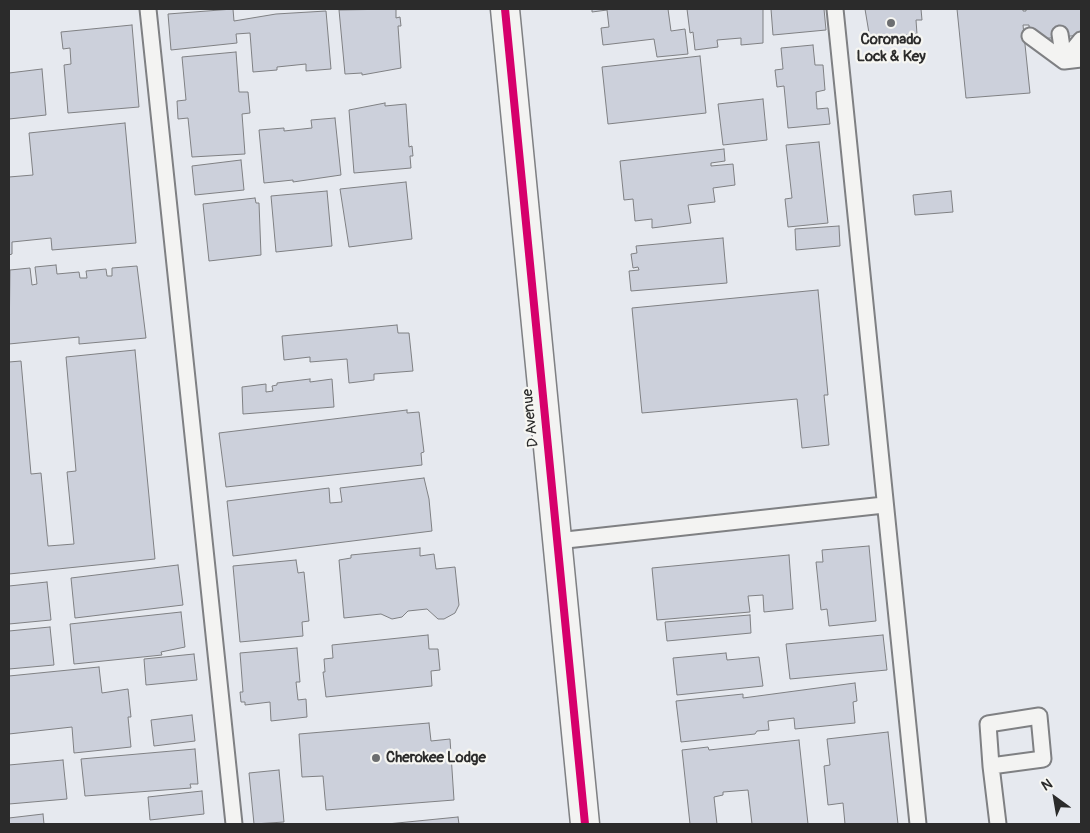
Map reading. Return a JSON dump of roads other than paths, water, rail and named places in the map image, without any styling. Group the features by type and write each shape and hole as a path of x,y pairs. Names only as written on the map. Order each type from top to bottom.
{"street":[{"name":"D Avenue","path":"505,9 585,824"}],"lane":[{"path":"148,9 234,824"},
{"path":"835,9 884,505 918,824"},
{"path":"1060,34 1064,61"},
{"path":"1030,36 1064,61 1081,59"},
{"path":"1064,61 1081,40"},
{"path":"557,541 884,505"},
{"path":"991,766 1043,759 1039,716 988,724 991,766 998,824"}],"place":[{"name":"Coronado Lock & Key","path":"891,23"},
{"name":"Cherokee Lodge","path":"376,758"}]}
